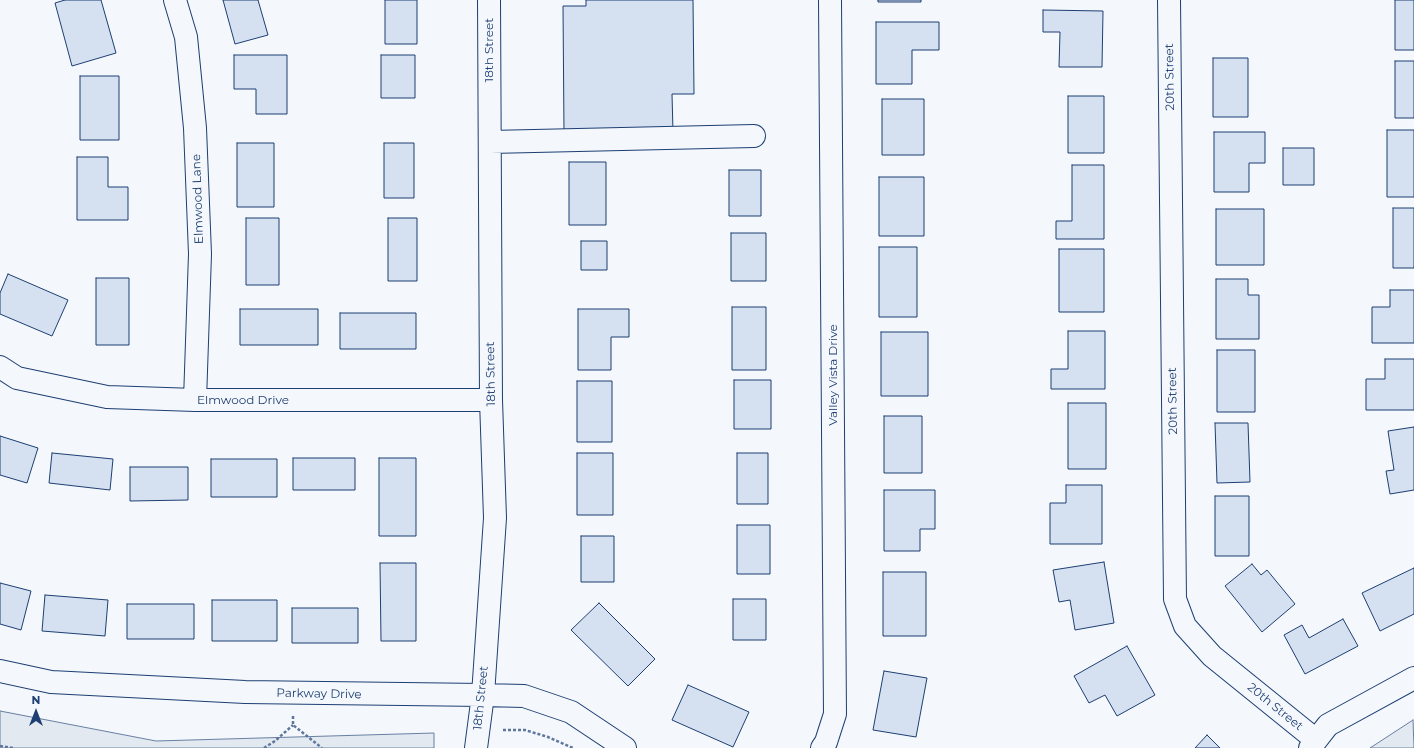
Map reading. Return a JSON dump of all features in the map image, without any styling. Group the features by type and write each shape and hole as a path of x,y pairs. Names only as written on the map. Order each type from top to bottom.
{"street":[{"name":"Elmwood Lane","path":"175,0 186,37 195,128 200,254 195,400"},
{"name":"18th Street","path":"477,739 483,695 495,518 491,400 489,0"},
{"name":"Valley Vista Drive","path":"822,748 826,742 835,714 830,0"},
{"name":"20th Street","path":"1169,0 1175,599 1185,626 1212,656 1313,744"},
{"path":"490,142 754,136"},
{"name":"Elmwood Drive","path":"0,367 17,378 108,397 195,400 491,400"},
{"name":"Parkway Drive","path":"0,671 51,682 245,692 292,694 524,696 571,712 625,748"},
{"path":"1313,744 1328,725 1414,678"}],"path":[{"path":"292,694 293,725 322,748"},
{"path":"264,748 275,741 293,725"},
{"path":"477,739 525,730 548,737 573,748"},
{"path":"0,746 14,748"}],"shaded area":[{"path":"0,711 156,741 434,733 434,748 0,748"},
{"path":"1413,720 1414,748 1370,748"}],"building":[{"path":"65,0 101,0 116,53 72,66 55,3"},
{"path":"223,0 258,0 268,35 235,44"},
{"path":"385,0 417,0 417,44 385,44"},
{"path":"586,0 693,0 694,94 672,94 673,132 564,134 563,6 586,6"},
{"path":"878,0 921,0 921,2 878,2"},
{"path":"1395,0 1414,0 1414,50 1395,50"},
{"path":"1043,10 1103,11 1102,67 1059,67 1060,32 1043,32"},
{"path":"876,22 939,22 939,50 912,50 912,84 876,84"},
{"path":"234,55 287,55 287,114 256,114 256,89 234,89"},
{"path":"381,55 415,55 415,98 381,98"},
{"path":"1213,58 1248,58 1248,117 1213,117"},
{"path":"1395,61 1414,61 1414,118 1395,118"},
{"path":"80,76 119,76 119,140 80,140"},
{"path":"1068,96 1104,96 1104,153 1068,153"},
{"path":"882,99 924,99 924,155 882,155"},
{"path":"1387,130 1414,130 1414,197 1387,197"},
{"path":"1214,132 1265,132 1265,163 1249,163 1249,192 1214,192"},
{"path":"237,143 274,143 274,207 237,207"},
{"path":"384,143 414,143 414,198 384,198"},
{"path":"1283,148 1314,148 1314,185 1283,185"},
{"path":"77,157 108,157 108,187 128,187 128,220 77,220"},
{"path":"569,162 606,162 606,225 569,225"},
{"path":"1072,165 1104,165 1104,239 1056,239 1056,221 1072,221"},
{"path":"729,170 761,170 761,216 729,216"},
{"path":"879,177 924,177 924,236 879,236"},
{"path":"1393,208 1414,208 1414,268 1393,268"},
{"path":"1216,209 1264,209 1264,265 1216,265"},
{"path":"246,218 279,218 279,285 246,285"},
{"path":"388,218 417,218 417,281 388,281"},
{"path":"731,233 766,233 766,281 731,281"},
{"path":"581,241 607,241 607,270 581,270"},
{"path":"879,247 917,247 917,317 879,317"},
{"path":"1059,249 1104,249 1104,312 1059,312"},
{"path":"8,274 68,300 52,336 0,314 0,293"},
{"path":"96,278 129,278 129,345 96,345"},
{"path":"1216,279 1248,279 1248,295 1259,295 1259,339 1216,339"},
{"path":"1390,290 1414,290 1414,343 1372,343 1372,307 1390,307"},
{"path":"732,307 766,307 766,370 732,370"},
{"path":"240,309 318,309 318,345 240,345"},
{"path":"578,309 629,309 629,337 611,337 611,370 578,370"},
{"path":"340,313 416,313 416,349 340,349"},
{"path":"1068,331 1105,331 1105,389 1051,389 1051,369 1068,369"},
{"path":"881,332 928,332 928,396 881,396"},
{"path":"1217,350 1255,350 1255,412 1217,412"},
{"path":"1385,359 1414,359 1414,410 1366,410 1366,379 1385,379"},
{"path":"734,380 771,380 771,429 734,429"},
{"path":"577,381 612,381 612,442 577,442"},
{"path":"1068,403 1106,403 1106,469 1068,469"},
{"path":"884,416 922,416 922,473 884,473"},
{"path":"1215,423 1248,423 1250,482 1217,483"},
{"path":"1414,427 1414,490 1390,494 1386,471 1394,470 1388,431"},
{"path":"0,436 38,448 27,483 0,475"},
{"path":"52,453 113,459 110,490 49,483"},
{"path":"577,453 613,453 613,515 577,515"},
{"path":"737,453 768,453 768,504 737,504"},
{"path":"293,458 355,458 355,490 293,490"},
{"path":"379,458 416,458 416,536 379,536"},
{"path":"211,459 277,459 277,497 211,497"},
{"path":"130,467 188,467 188,500 130,501"},
{"path":"1066,485 1102,485 1102,544 1050,544 1050,503 1066,503"},
{"path":"884,490 935,490 935,529 920,529 920,551 884,551"},
{"path":"1215,496 1249,496 1249,556 1215,556"},
{"path":"737,525 770,525 770,574 737,574"},
{"path":"581,536 614,536 614,582 581,582"},
{"path":"1104,562 1114,623 1075,630 1070,600 1059,602 1053,570"},
{"path":"380,563 416,563 416,641 381,641"},
{"path":"1252,564 1261,575 1267,570 1295,604 1262,632 1225,586"},
{"path":"1414,568 1414,614 1380,631 1362,593"},
{"path":"883,572 926,572 926,636 883,636"},
{"path":"0,583 31,591 21,630 0,624"},
{"path":"45,595 108,600 105,636 42,631"},
{"path":"733,599 766,599 766,640 733,640"},
{"path":"212,600 277,600 277,641 212,641"},
{"path":"599,603 655,659 628,686 571,630"},
{"path":"127,604 194,604 194,639 127,639"},
{"path":"292,608 358,608 358,643 292,643"},
{"path":"1343,619 1358,646 1305,674 1284,635 1302,625 1309,638"},
{"path":"1127,646 1155,695 1117,716 1105,695 1089,703 1074,676"},
{"path":"884,671 927,678 916,737 873,730"},
{"path":"688,685 749,712 733,747 672,720"},
{"path":"1207,735 1220,748 1195,748"}]}
